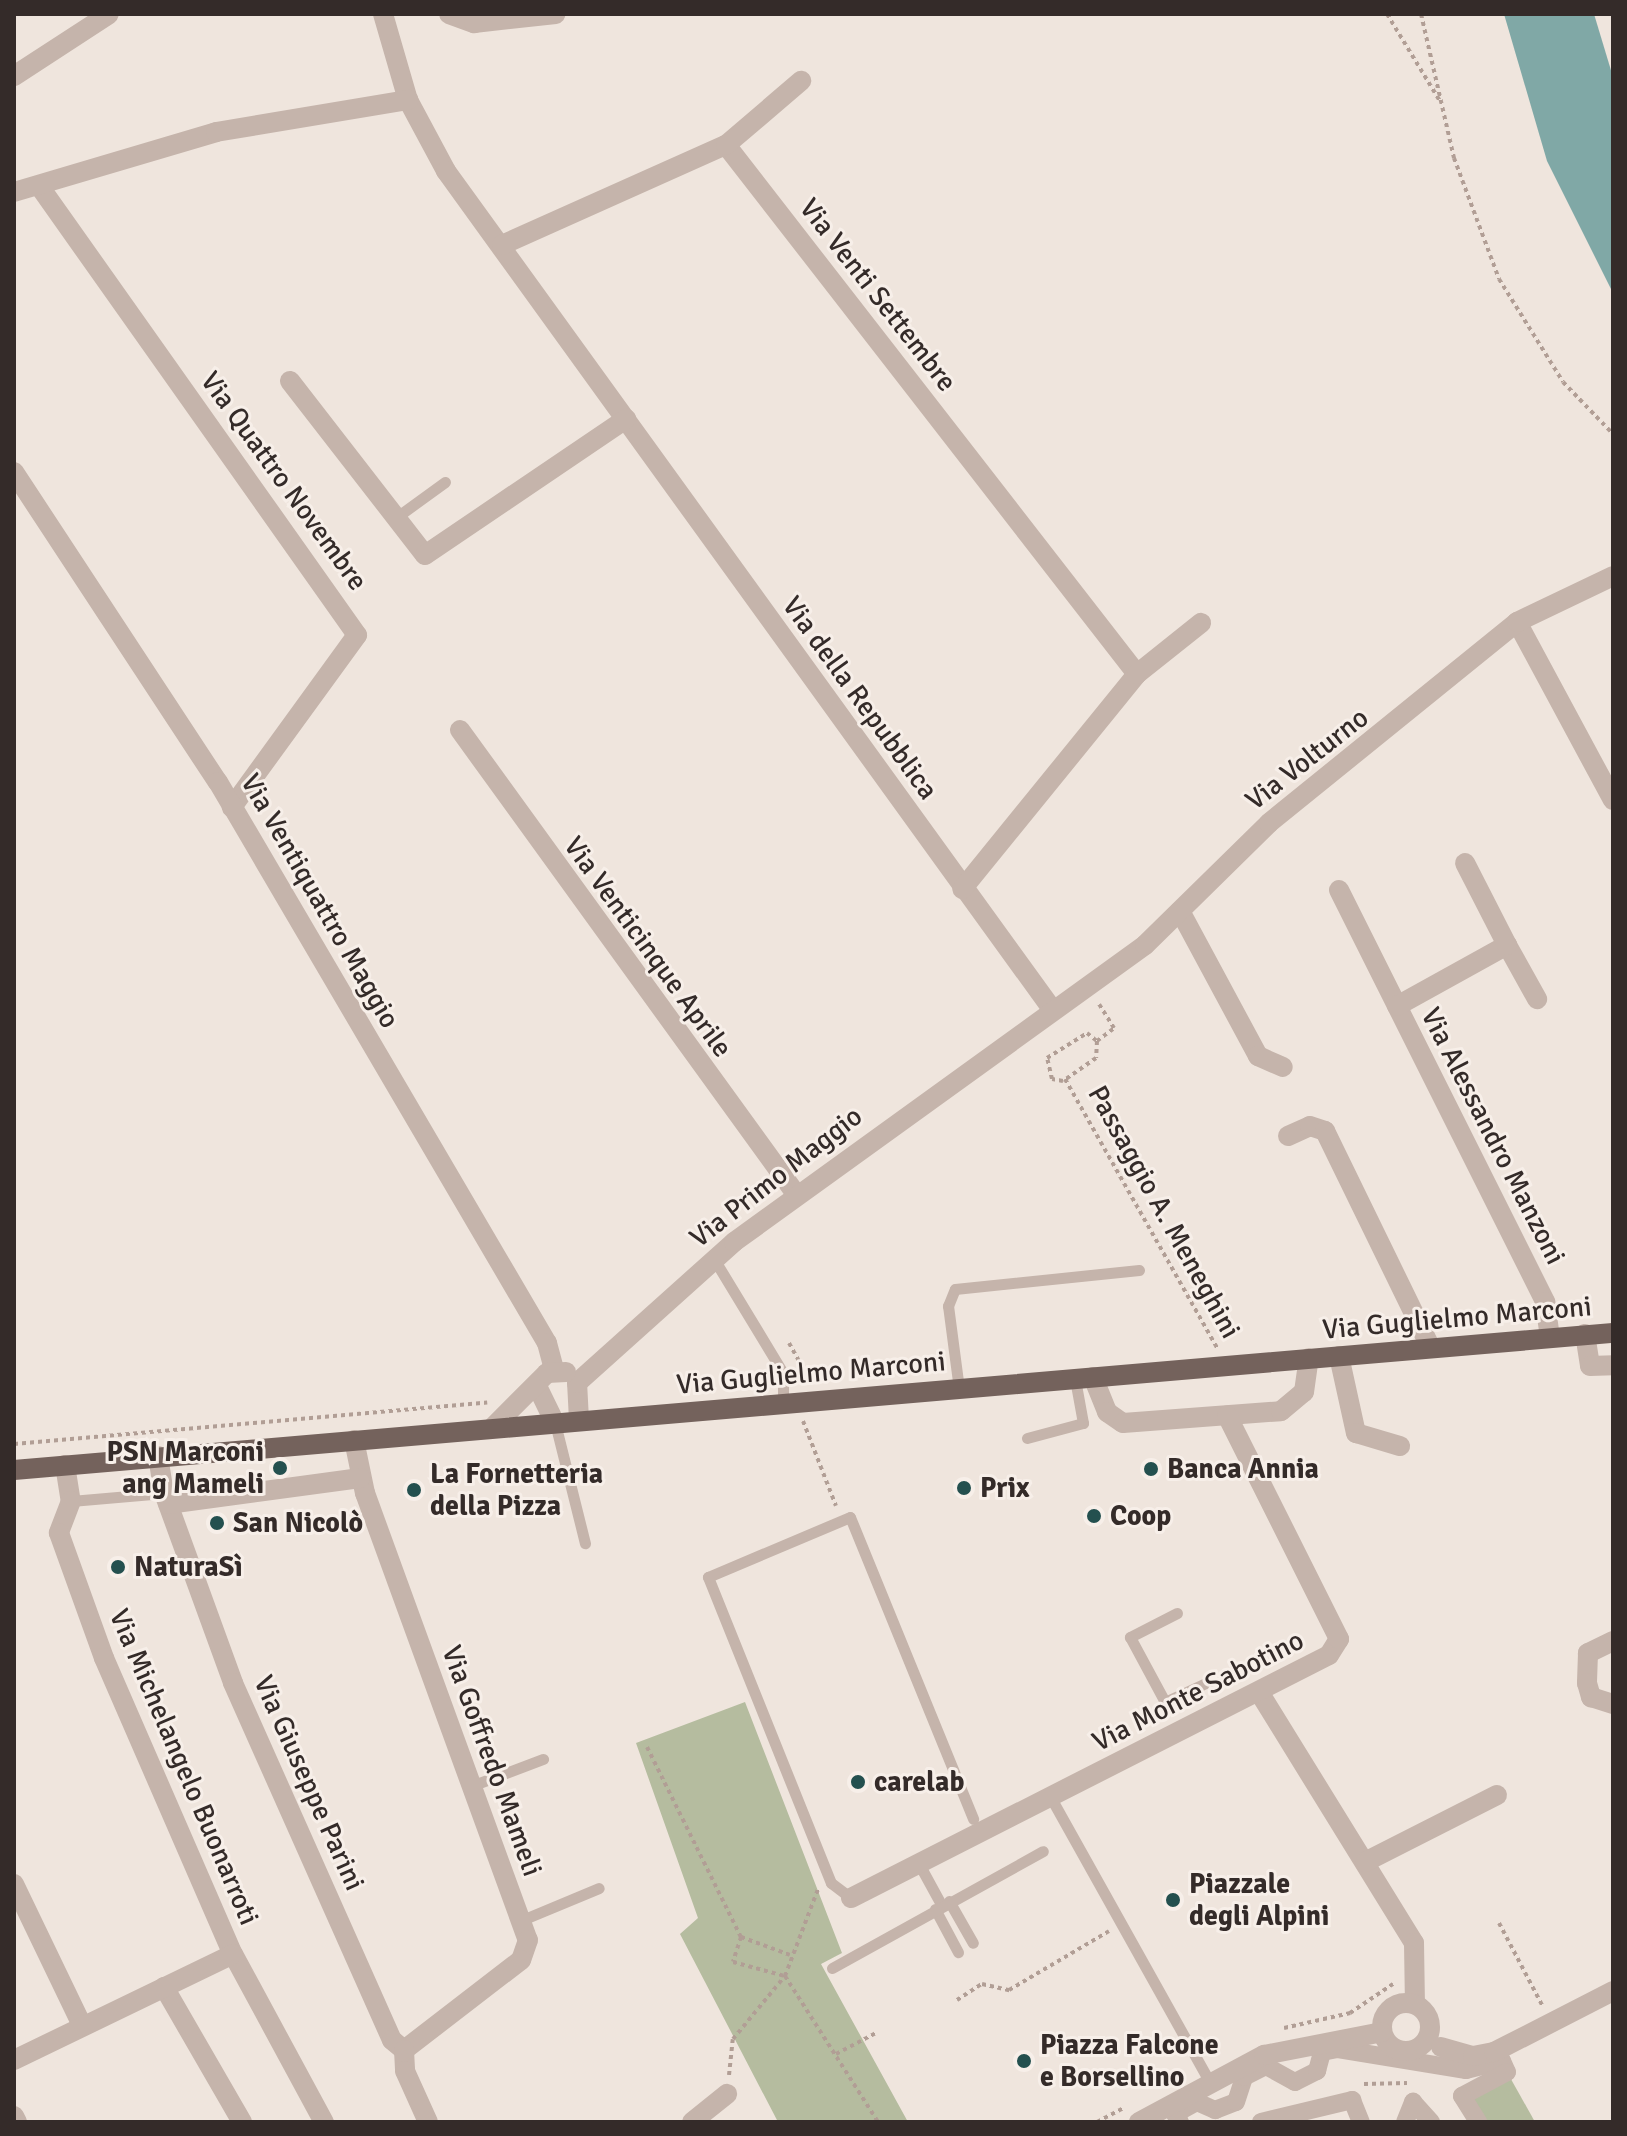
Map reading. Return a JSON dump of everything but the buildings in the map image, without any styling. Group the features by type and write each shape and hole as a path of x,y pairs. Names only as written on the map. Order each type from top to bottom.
{"main road":[{"name":"Via Guglielmo Marconi","path":"14,1470 1430,1346 1613,1333"}],"street":[{"path":"14,76 109,14"},
{"name":"Via della Repubblica","path":"383,14 408,100 446,171 962,889 1052,1009"},
{"path":"449,14 474,23 556,14"},
{"path":"502,245 726,145 801,81"},
{"path":"14,192 40,187 216,132 408,100"},
{"name":"Via Venti Settembre","path":"726,145 1137,674"},
{"name":"Via Quattro Novembre","path":"40,187 357,635 232,807"},
{"path":"290,381 416,549 439,552 626,419"},
{"name":"Via Ventiquattro Maggio","path":"14,472 232,807 547,1343 554,1370"},
{"name":"Via Volturno","path":"1052,1009 1089,988 1180,911 1269,823 1517,622 1613,576"},
{"path":"1517,622 1613,800"},
{"path":"962,889 1137,674 1201,623"},
{"name":"Via Venticinque Aprile","path":"460,730 796,1194"},
{"path":"1465,863 1537,999"},
{"name":"Via Alessandro Manzoni","path":"1339,890 1545,1302 1550,1337"},
{"path":"1180,911 1258,1056 1283,1067"},
{"name":"Via Alessandro Manzoni","path":"1397,1006 1507,945"},
{"name":"Via Primo Maggio","path":"577,1383 714,1259 796,1194 1052,1009"},
{"path":"1288,1136 1310,1126 1325,1131 1430,1346"},
{"path":"1585,1334 1590,1366 1613,1365"},
{"path":"1339,1356 1356,1433 1400,1446"},
{"path":"1084,1378 1107,1412 1123,1423 1281,1411 1304,1392 1309,1358"},
{"path":"492,1428 554,1370 577,1383 579,1420"},
{"path":"537,1386 555,1423"},
{"name":"Via Monte Sabotino","path":"851,1898 919,1864 976,1826 1051,1798 1329,1655 1339,1639 1227,1415"},
{"name":"Via Goffredo Mameli","path":"354,1440 360,1478 528,1940 521,1960 404,2050"},
{"name":"Via Giuseppe Parini","path":"158,1456 166,1498 233,1683 392,2040 404,2050 405,2071 428,2122"},
{"name":"Via Michelangelo Buonarroti","path":"65,1465 71,1501 59,1533 104,1658 233,1954 324,2122"},
{"path":"166,1498 360,1478"},
{"path":"1613,1641 1588,1653 1587,1683 1591,1697 1613,1704"},
{"path":"1259,1692 1365,1862 1418,1956 1415,2004 1430,2023 1421,2046 1397,2050 1382,2032"},
{"path":"1365,1862 1497,1795"},
{"path":"14,1884 82,2025"},
{"name":"Via Michelangelo Buonarroti","path":"14,2060 233,1954"},
{"path":"164,1987 242,2122"},
{"path":"1441,2047 1473,2056 1494,2052 1613,1991"},
{"path":"1382,2032 1391,2007 1415,2004"},
{"path":"1139,2122 1164,2116 1210,2082 1284,2048 1382,2032"},
{"path":"1180,2122 1175,2114 1197,2102 1215,2110 1236,2102 1244,2077 1266,2066 1295,2082 1317,2071 1322,2052 1338,2049 1466,2070 1502,2061 1507,2072 1462,2096 1478,2122"},
{"path":"692,2122 727,2094"},
{"path":"1261,2122 1352,2100 1361,2122"},
{"path":"1405,2122 1413,2102 1431,2122"},
{"path":"14,2116 17,2122"}],"lane":[{"path":"394,519 445,482"},
{"path":"714,1259 783,1373 792,1403"},
{"path":"959,1389 948,1306 955,1289 1139,1270"},
{"path":"1027,1438 1083,1423 1084,1378"},
{"path":"555,1423 585,1543"},
{"path":"71,1501 166,1498"},
{"path":"851,1898 831,1883 708,1577 850,1517 976,1826"},
{"path":"1177,1613 1130,1637 1165,1702 1210,1681"},
{"path":"471,1786 543,1759"},
{"path":"1051,1798 1210,2082"},
{"path":"832,1968 1043,1851"},
{"path":"919,1864 942,1906 958,1952"},
{"path":"522,1920 599,1888"},
{"path":"942,1906 973,1943"}],"path":[{"path":"1387,14 1442,103"},
{"path":"1421,14 1472,218 1499,279 1563,382 1613,434"},
{"path":"1065,1079 1096,1058 1097,1041 1114,1028 1089,988"},
{"name":"Passaggio A. Meneghini","path":"1097,1041 1079,1034 1047,1058 1047,1074 1065,1079 1226,1366"},
{"path":"789,1343 801,1365"},
{"path":"14,1444 501,1398"},
{"path":"792,1403 836,1507"},
{"path":"647,1747 741,1937 790,1955"},
{"path":"727,2094 733,2039 785,1976 809,1899 831,1883"},
{"path":"1499,1923 1545,2010"},
{"path":"957,2000 982,1984 1009,1990 1121,1924"},
{"path":"741,1937 733,1962 785,1976 878,2122"},
{"path":"1333,2016 1368,2004 1400,1971"},
{"path":"836,2054 876,2033"}],"green space":[{"path":"745,1702 842,1953 821,1964 908,2122 778,2122 680,1934 698,1918 636,1743"},
{"path":"1507,2072 1535,2122 1478,2122 1462,2096"}],"water":[{"path":"1504,14 1594,14 1613,77 1613,293 1547,161"}],"place":[{"name":"PSN Marconi ang Mameli","path":"280,1468"},
{"name":"Banca Annia","path":"1151,1469"},
{"name":"Prix","path":"964,1488"},
{"name":"La Fornetteria della Pizza","path":"414,1490"},
{"name":"Coop","path":"1094,1516"},
{"name":"San Nicolò","path":"217,1523"},
{"name":"NaturaSì","path":"118,1567"},
{"name":"carelab","path":"858,1782"},
{"name":"Piazzale degli Alpini","path":"1173,1900"},
{"name":"Piazza Falcone e Borsellino","path":"1024,2061"}]}
